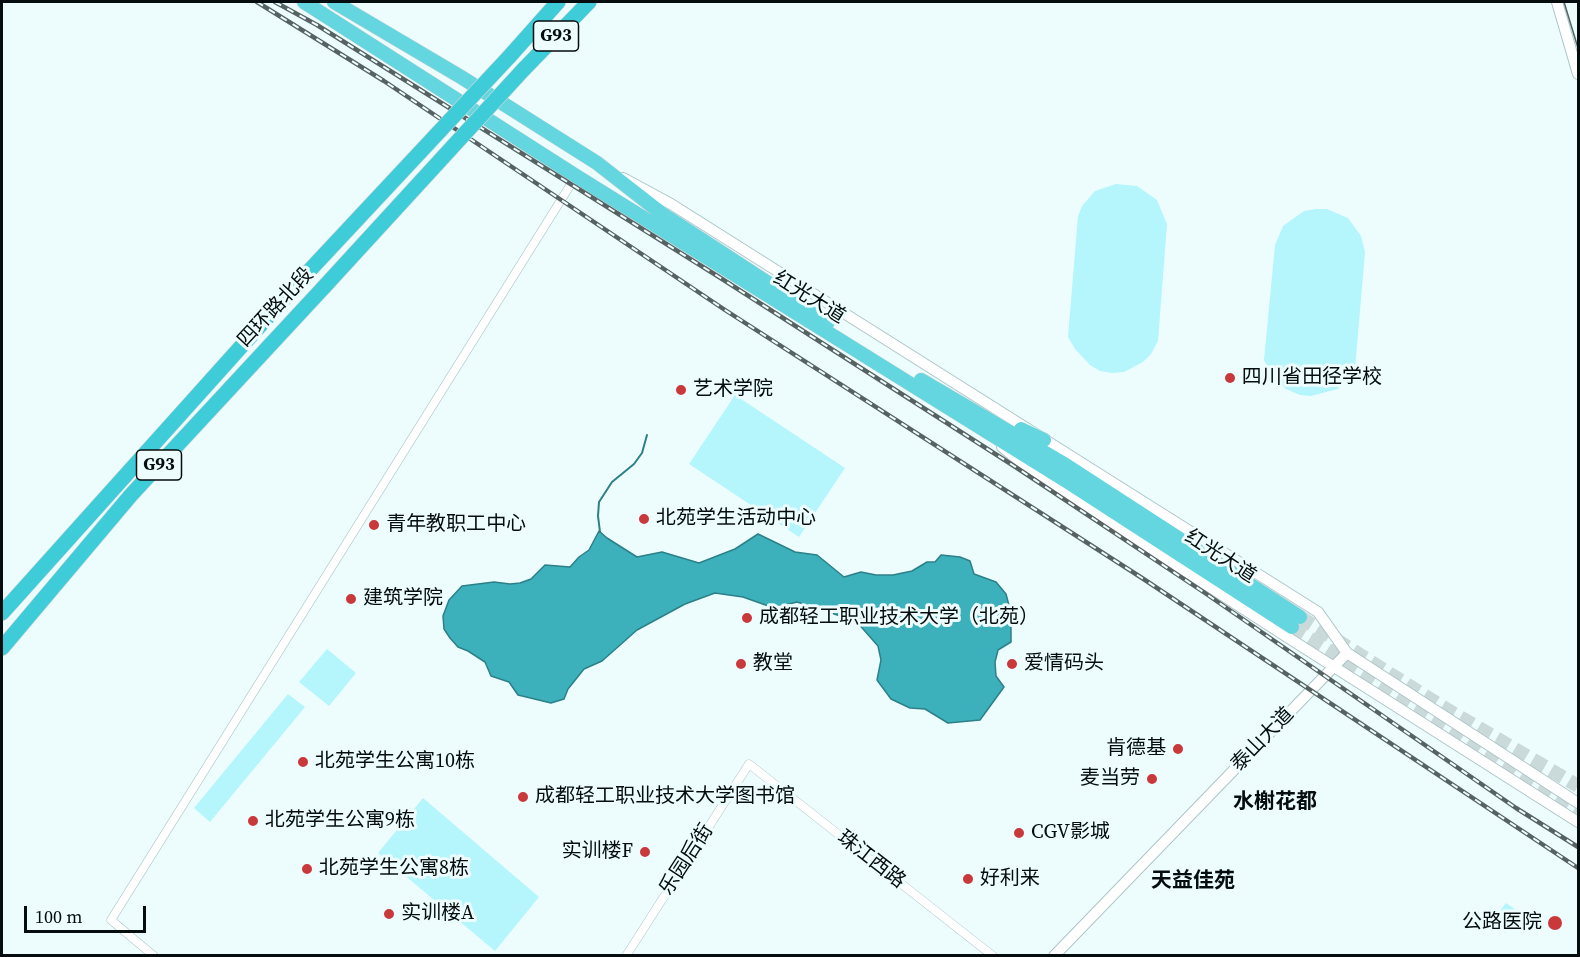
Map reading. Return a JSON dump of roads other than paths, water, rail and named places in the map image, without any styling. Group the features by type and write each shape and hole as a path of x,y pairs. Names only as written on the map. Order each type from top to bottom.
{"highway":[{"name":"红光大道","path":"304,2 576,176 1296,622 1066,465 888,360 661,213 597,163 461,77 334,2"},
{"name":"四环路北段","path":"2,613 309,271 558,2"},
{"name":"四环路北段","path":"2,648 131,495 523,70 589,2"},
{"path":"952,398 1044,440"}],"main road":[{"path":"1557,2 1578,74"},
{"path":"597,163 671,204 1318,612 1347,653 1578,803"},
{"path":"964,417 1035,474 1578,822"},
{"name":"泰山大道","path":"1054,956 1347,653"}],"street":[{"path":"154,956 111,920 576,176"},
{"name":"乐园后街","path":"626,956 749,764"},
{"name":"珠江西路","path":"749,764 993,956"}],"waterway":[{"path":"600,532 599,502 612,482 634,464 642,453 647,435"}],"tunnel":[{"path":"1300,617 1441,706 1578,786"},
{"path":"1292,627 1578,811"}],"tram line":[{"path":"1564,2 1578,48"}],"railway":[{"path":"257,2 384,81 725,310 1142,578 1578,868"},
{"path":"275,2 317,25 719,277 1014,466 1205,593 1516,808 1578,847"}],"place":[{"name":"四川省田径学校","path":"1230,378"},
{"name":"艺术学院","path":"681,390"},
{"name":"北苑学生活动中心","path":"644,519"},
{"name":"青年教职工中心","path":"374,525"},
{"name":"建筑学院","path":"351,599"},
{"name":"成都轻工职业技术大学（北苑）","path":"747,618"},
{"name":"教堂","path":"741,664"},
{"name":"爱情码头","path":"1012,664"},
{"name":"肯德基","path":"1178,749"},
{"name":"北苑学生公寓10栋","path":"303,762"},
{"name":"麦当劳","path":"1152,779"},
{"name":"成都轻工职业技术大学图书馆","path":"523,797"},
{"name":"北苑学生公寓9栋","path":"253,821"},
{"name":"CGV影城","path":"1019,833"},
{"name":"实训楼F","path":"645,852"},
{"name":"北苑学生公寓8栋","path":"307,869"},
{"name":"好利来","path":"968,879"},
{"name":"实训楼A","path":"389,914"},
{"name":"公路医院","path":"1555,923"}],"district":[{"name":"水榭花都","path":"1275,803"},
{"name":"天益佳苑","path":"1193,882"}]}
